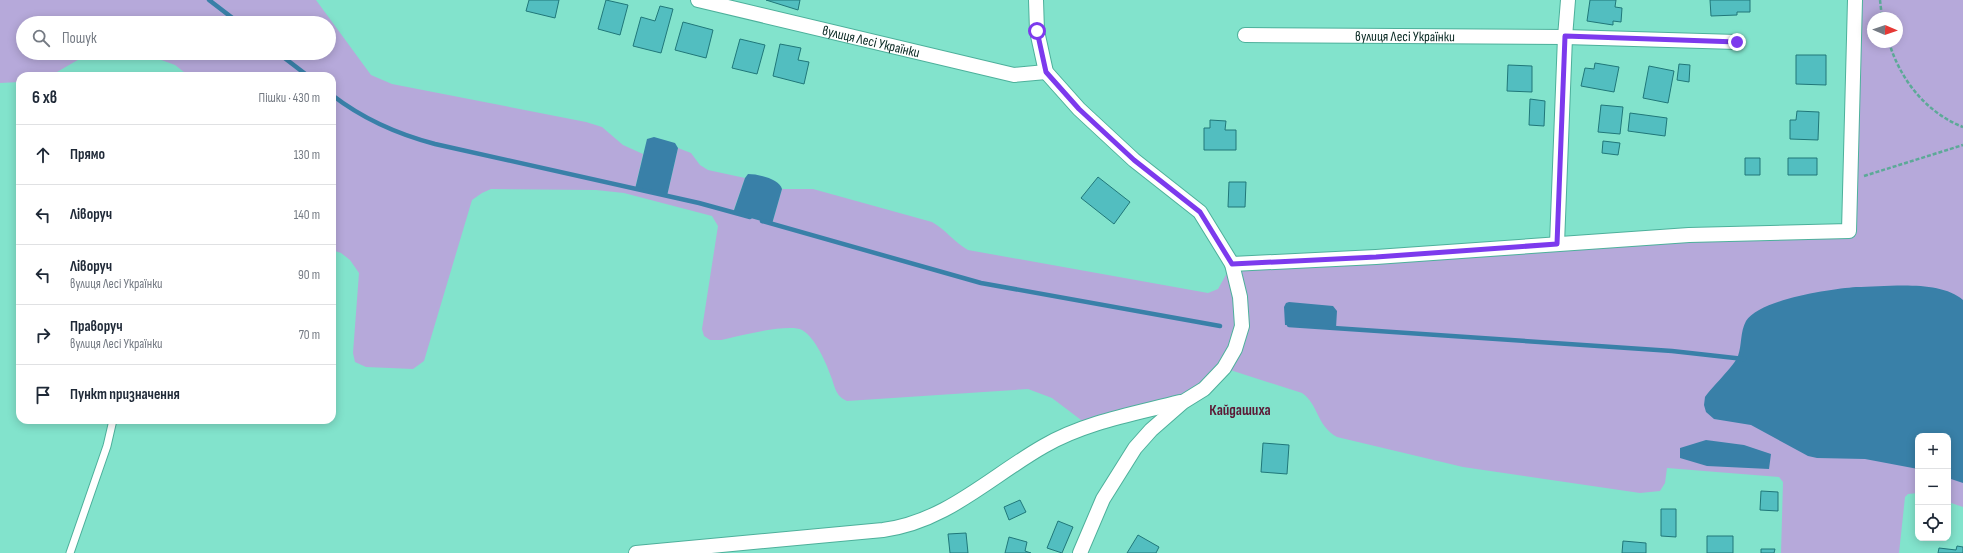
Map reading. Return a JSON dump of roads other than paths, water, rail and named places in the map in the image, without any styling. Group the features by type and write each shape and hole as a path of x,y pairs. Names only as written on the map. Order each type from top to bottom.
{"street":[{"name":"вулиця Лесі Українки","path":"698,0 1014,75 1046,72"},
{"path":"1036,0 1037,31 1046,72 1079,109 1134,160 1200,212 1232,264 1240,297 1242,326 1235,349 1224,368 1204,389 1183,402 1152,430 1124,462 1103,499 1080,553"},
{"path":"1557,244 1565,36 1568,0"},
{"path":"1232,264 1376,257 1689,235 1849,231 1855,0"},
{"name":"вулиця Лесі Українки","path":"1245,35 1565,36 1737,42"},
{"path":"637,553 877,531 916,524 946,510 1044,446 1066,436 1110,420 1183,402"}],"lane":[{"path":"70,553 107,446 111,424"}],"water":[{"path":"654,137 675,143 678,148 667,196 635,189 647,139"},
{"path":"748,174 773,180 780,185 782,189 772,224 733,213 745,178"},
{"path":"1856,287 1927,287 1953,293 1963,300 1963,483 1951,479 1951,433 1915,433 1915,468 1865,459 1817,458 1808,456 1751,425 1714,419 1706,412 1704,405 1705,397 1736,360 1744,325 1754,313 1780,301 1797,296"},
{"path":"1286,303 1333,306 1337,311 1336,328 1285,325 1284,307"},
{"path":"1706,440 1744,445 1771,454 1769,469 1707,466 1680,458 1680,448"}],"waterway":[{"path":"209,0 230,16"},
{"path":"287,60 303,72"},
{"path":"336,98 381,125 407,136 435,144 699,203 750,217"},
{"path":"762,221 981,283 1220,326"},
{"path":"1289,325 1672,351 1744,359"}],"district":[{"name":"Кайдашиха","path":"1240,410"}]}
